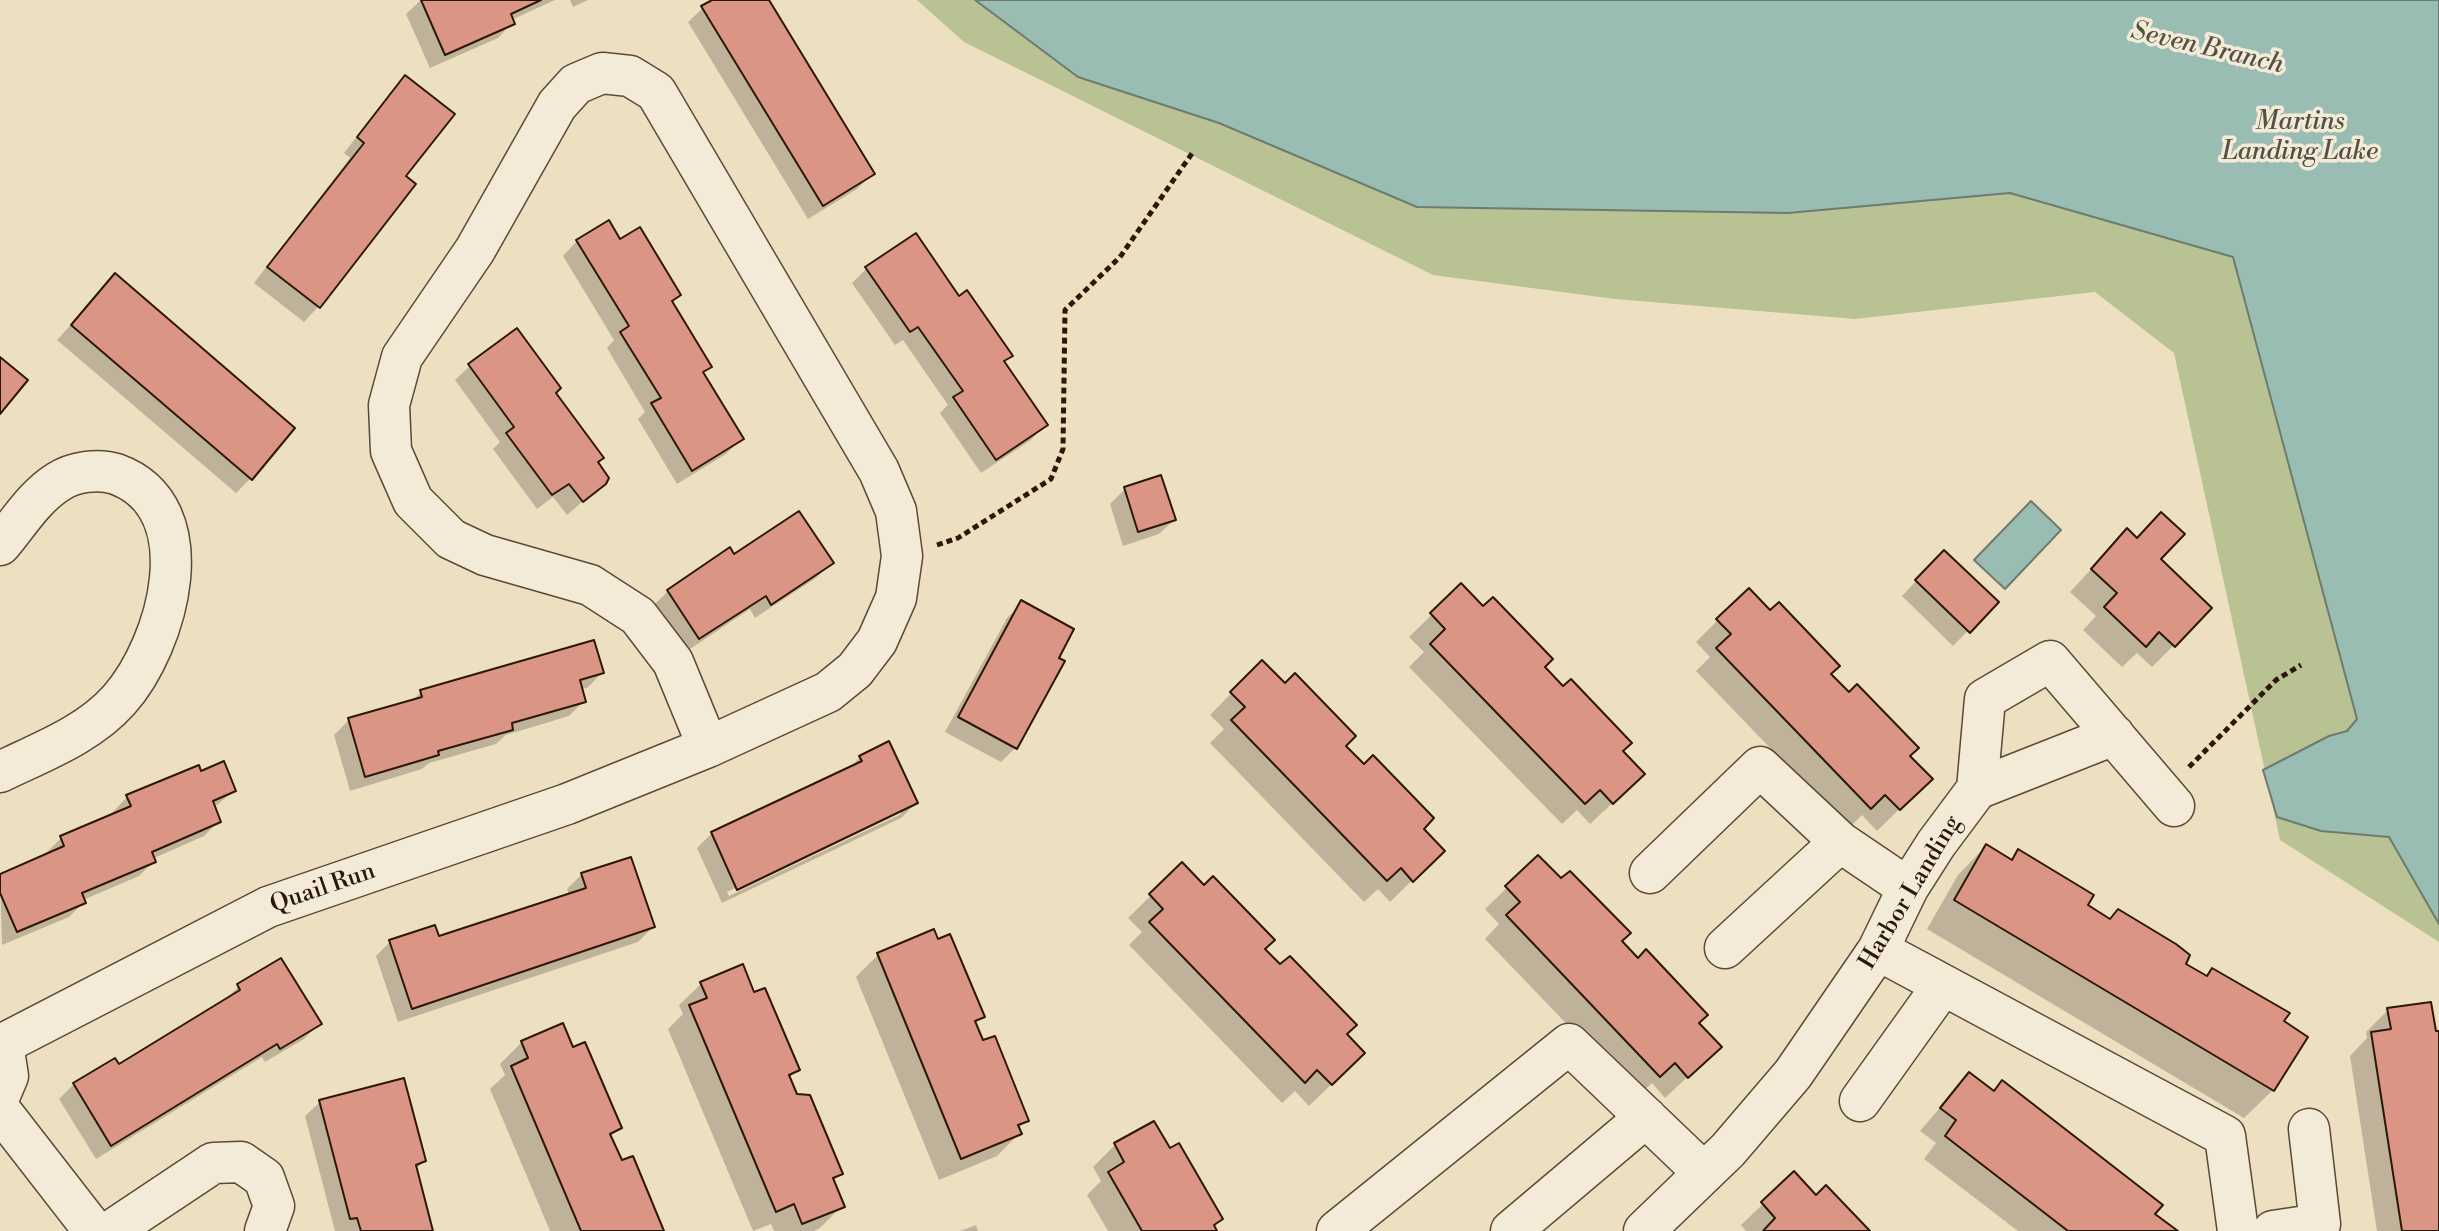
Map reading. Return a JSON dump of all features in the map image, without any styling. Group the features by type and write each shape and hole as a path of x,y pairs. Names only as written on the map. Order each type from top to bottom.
{"street":[{"name":"Quail Run","path":"0,1095 8,1076 1,1043 268,907 567,804 708,747 828,692 855,670 877,641 896,598 902,556 896,511 879,471 656,92 630,76 602,73 576,84 557,105 475,250 402,357 389,405 391,451 413,501 451,539 485,555 590,585 638,616 673,662 708,747"},
{"path":"0,545 45,492 61,480 88,471 111,473 133,481 162,511 171,561 169,595 159,635 140,671 118,701 73,738 0,772"},
{"name":"Harbor Landing","path":"1644,1231 1704,1173 1793,1074 1878,950 1908,888 1977,789 1985,699 2050,661 2169,800"},
{"path":"1977,789 2114,735"},
{"path":"1650,873 1760,767 1840,842 1908,888"},
{"path":"1725,948 1840,842"},
{"path":"1878,950 2225,1136 2238,1231"},
{"path":"1860,1101 1943,985"},
{"path":"1337,1231 1569,1044 1704,1173"},
{"path":"0,1110 94,1231"},
{"path":"1511,1231 1646,1117"},
{"path":"2273,1231 2320,1224 2309,1129"},
{"path":"111,1231 213,1163 241,1162 264,1178 274,1206 265,1231"}],"path":[{"path":"902,556 958,538 1051,479 1063,449 1065,310 1120,257 1193,152"},
{"path":"2169,800 2214,739 2276,680 2301,665"}],"green space":[{"name":"Martins Landing Lake","path":"917,0 2439,0 2439,942 2280,840 2174,353 2095,292 1855,319 1615,299 1433,275 964,42"}],"water":[{"name":"Martins Landing Lake","path":"975,0 2439,0 2439,924 2389,837 2321,831 2277,817 2263,770 2329,736 2347,731 2357,719 2233,257 2010,193 1788,213 1417,207 1219,123 1078,77"},
{"path":"2031,501 2061,530 2005,589 1974,560"}],"building":[{"path":"421,0 541,0 511,14 515,24 445,55"},
{"path":"712,0 769,0 875,174 823,206 701,6"},
{"path":"405,75 455,114 406,176 416,184 320,308 267,267 364,143 357,137"},
{"path":"609,220 620,239 640,227 681,295 672,301 712,367 703,372 744,439 692,471 651,403 661,398 620,332 629,326 576,240"},
{"path":"916,233 959,296 967,290 1013,356 1004,361 1048,425 996,460 953,397 963,391 918,327 910,332 865,267"},
{"path":"115,273 295,428 252,480 71,325"},
{"path":"517,328 561,388 556,393 604,458 598,462 609,478 583,502 569,484 552,495 506,433 514,427 468,364"},
{"path":"0,357 28,380 0,414"},
{"path":"1161,475 1176,520 1138,532 1124,487"},
{"path":"799,511 834,563 771,605 766,596 699,639 667,590 730,547 734,554"},
{"path":"2161,512 2185,534 2161,559 2212,608 2175,647 2159,632 2146,647 2104,607 2117,593 2091,569 2127,528 2137,538"},
{"path":"1944,550 1999,602 1970,633 1915,580"},
{"path":"1461,583 1483,606 1493,597 1553,659 1545,667 1563,686 1571,679 1632,743 1623,751 1645,774 1613,804 1600,790 1585,804 1430,644 1445,629 1430,613"},
{"path":"1749,588 1770,610 1779,602 1840,666 1831,674 1849,692 1857,684 1919,748 1910,756 1933,779 1900,810 1885,795 1871,809 1716,648 1731,634 1716,619"},
{"path":"1021,600 1074,629 1059,658 1065,661 1017,749 958,717"},
{"path":"594,640 604,673 580,680 586,702 512,723 513,730 438,751 439,755 365,777 348,718 422,697 420,690"},
{"path":"1262,660 1285,683 1295,673 1356,736 1346,746 1364,764 1373,755 1434,818 1424,829 1445,851 1413,882 1401,868 1387,881 1231,720 1245,707 1230,692"},
{"path":"889,741 918,803 737,890 711,832 862,761 859,756"},
{"path":"224,761 236,791 213,801 221,822 152,852 156,862 82,893 86,903 17,932 0,893 0,874 64,846 60,836 131,806 126,795 199,765 201,771"},
{"path":"1986,844 2012,860 2018,849 2094,895 2088,905 2110,919 2118,909 2190,955 2186,964 2207,976 2212,968 2290,1013 2284,1021 2308,1037 2274,1091 1954,900"},
{"path":"1538,855 1561,878 1570,871 1631,933 1622,941 1638,958 1646,949 1708,1015 1699,1023 1722,1047 1688,1078 1675,1063 1660,1077 1506,915 1520,902 1505,886"},
{"path":"631,857 655,927 412,1009 389,940 435,925 439,936 586,888 581,873"},
{"path":"1182,862 1204,885 1213,876 1275,940 1265,949 1280,964 1290,956 1357,1025 1347,1034 1365,1053 1332,1085 1317,1070 1305,1083 1149,922 1163,909 1149,894"},
{"path":"934,929 938,939 950,934 985,1017 975,1021 983,1040 995,1036 1029,1121 1018,1125 1022,1134 961,1159 877,953"},
{"path":"281,958 322,1024 280,1049 277,1044 111,1146 73,1083 115,1058 119,1064 240,990 237,984"},
{"path":"743,964 754,992 765,988 800,1070 789,1075 797,1094 810,1095 843,1174 833,1178 845,1207 802,1224 794,1204 776,1212 689,1005 707,998 700,982"},
{"path":"2431,1002 2436,1031 2439,1031 2439,1231 2402,1231 2371,1032 2391,1029 2387,1008"},
{"path":"563,1023 573,1047 585,1042 622,1128 610,1134 622,1160 633,1156 664,1231 581,1231 511,1066 528,1058 521,1041"},
{"path":"1969,1072 1994,1091 2002,1080 2163,1205 2155,1214 2178,1231 2068,1231 1945,1136 1956,1120 1940,1108"},
{"path":"404,1078 426,1161 416,1165 433,1231 361,1231 357,1218 350,1219 319,1100"},
{"path":"1154,1121 1170,1148 1179,1143 1223,1219 1214,1225 1217,1231 1142,1231 1108,1172 1124,1162 1114,1143"},
{"path":"1794,1171 1816,1195 1826,1185 1870,1231 1763,1231 1775,1218 1761,1202"}],"water label":[{"name":"Seven Branch","path":"2207,49"}]}
